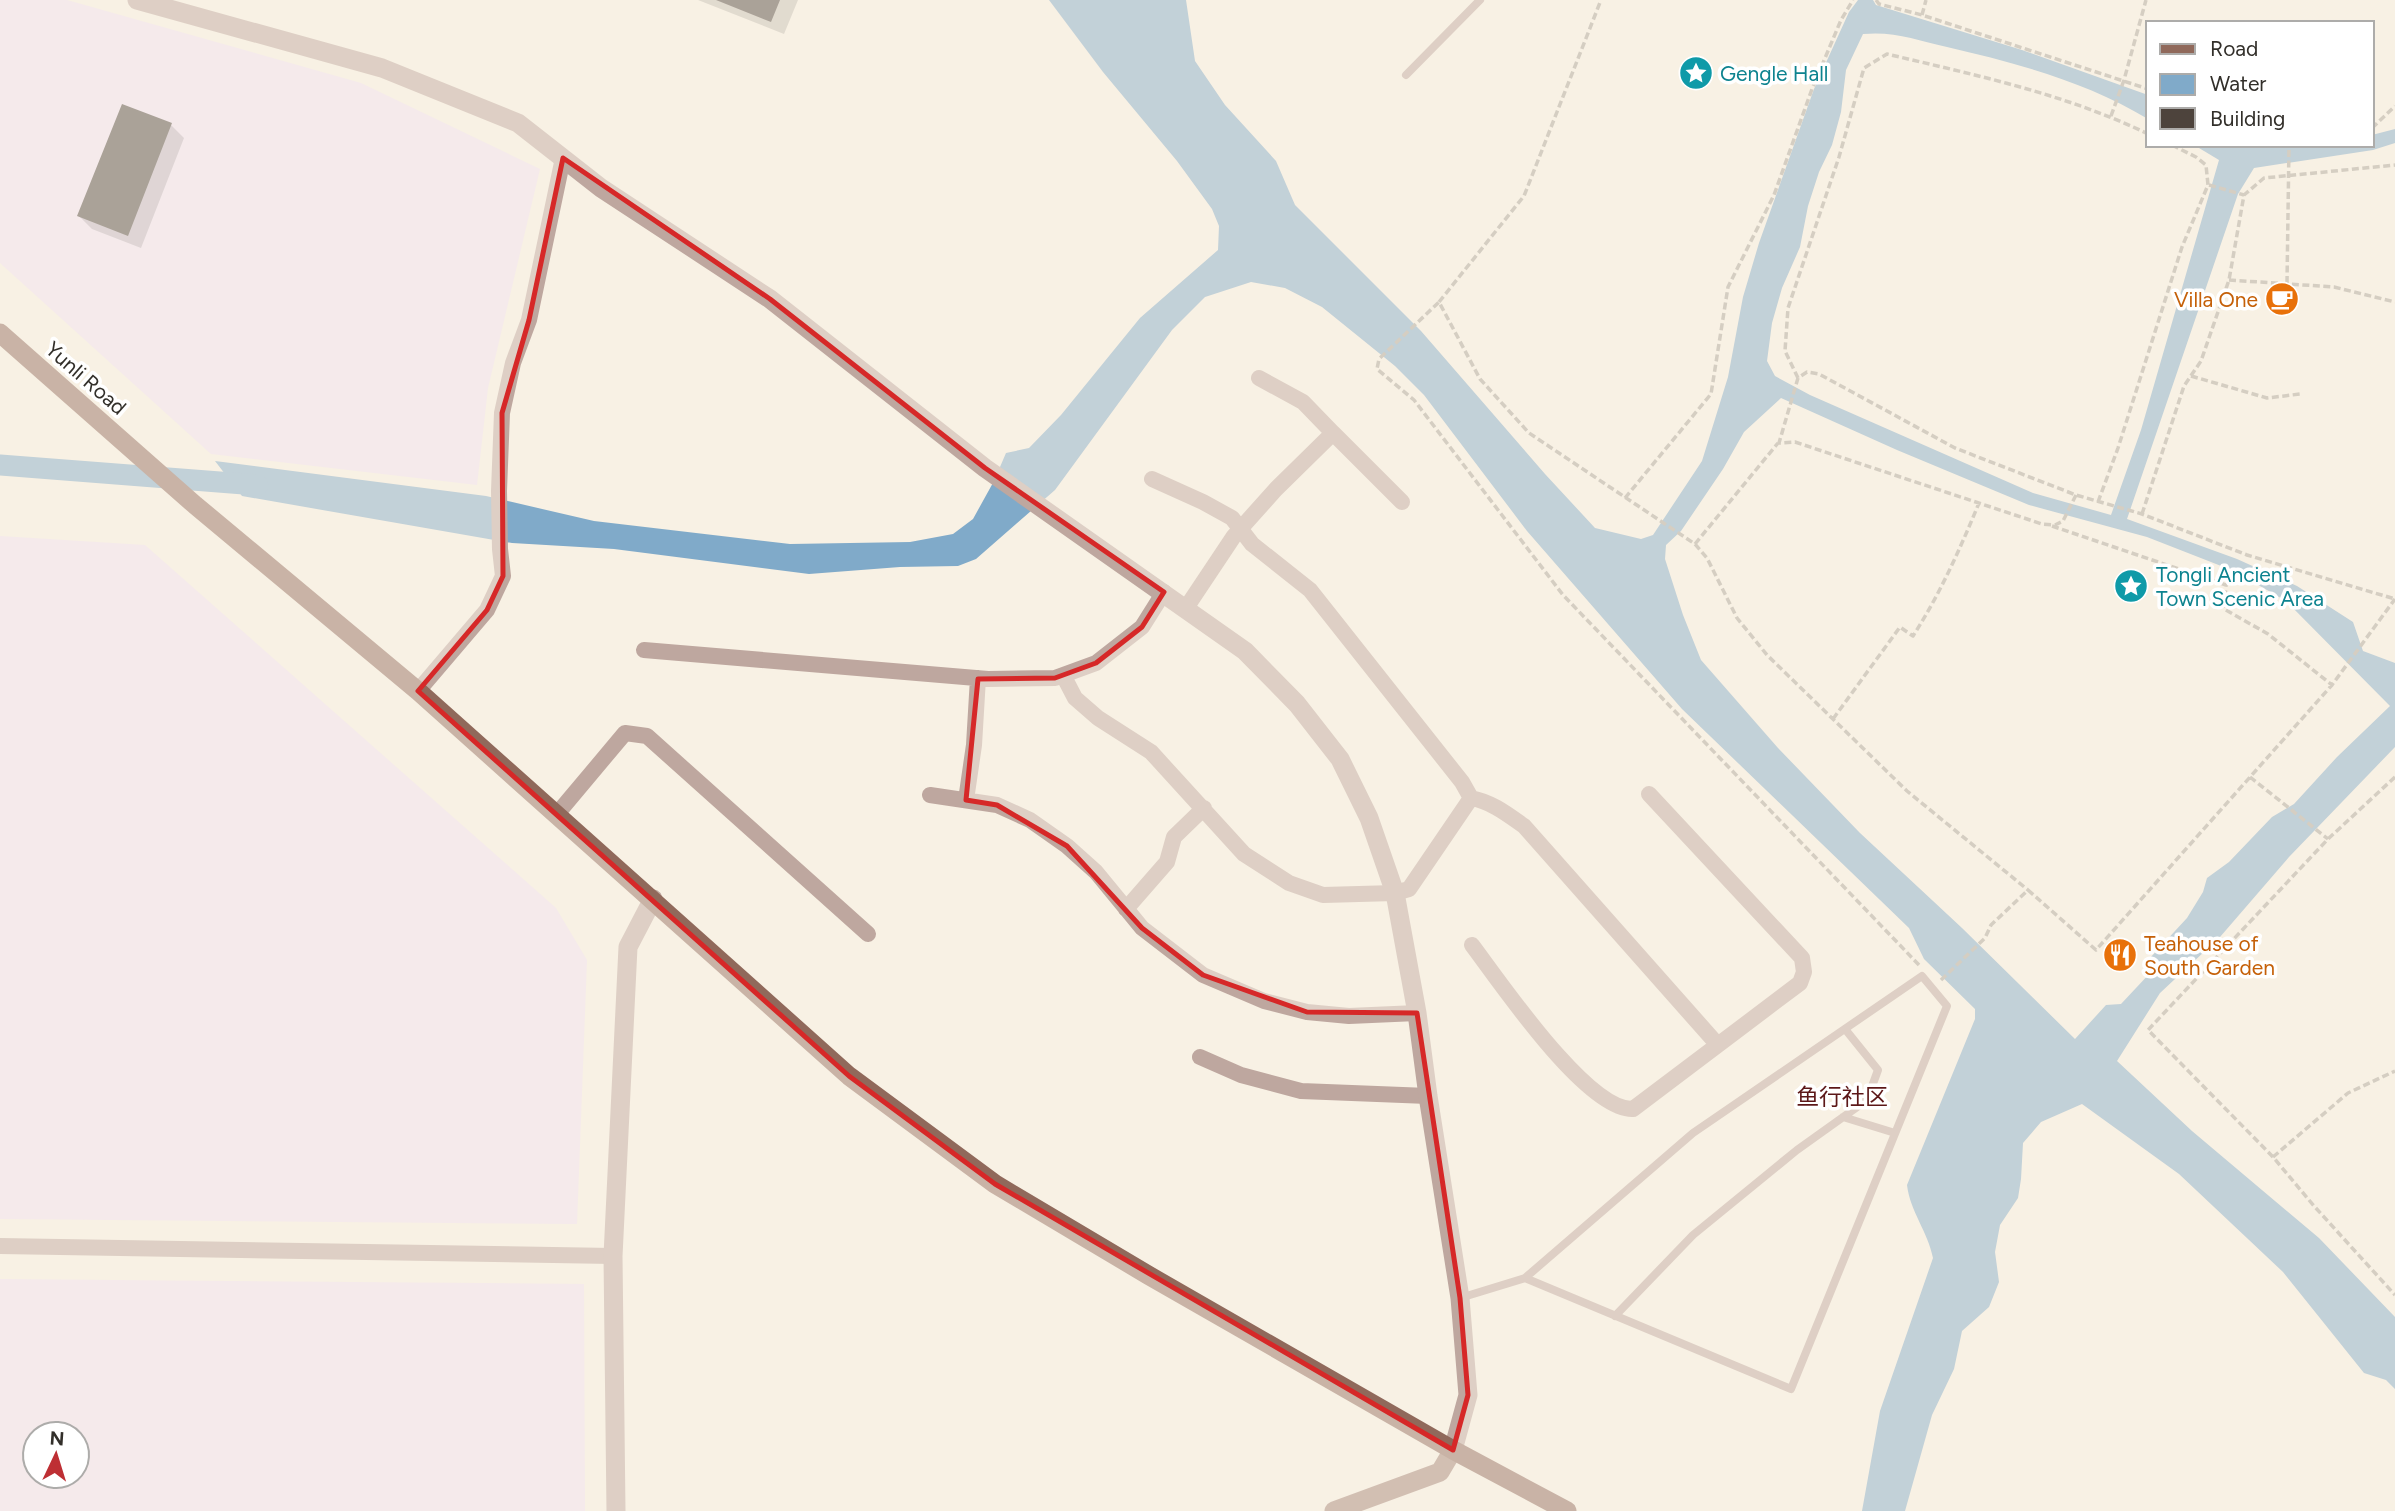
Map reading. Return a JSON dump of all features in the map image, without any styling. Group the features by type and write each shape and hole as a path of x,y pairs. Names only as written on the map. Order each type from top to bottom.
{"main road":[{"name":"Yunli Road","path":"0,333 195,505 418,691 849,1076 996,1184 1147,1275 1453,1450 1567,1511"},
{"path":"1334,1511 1440,1472 1453,1450"}],"street":[{"path":"137,0 383,68 518,122 601,188 770,299 985,468 1245,651 1297,704 1339,759 1369,818 1395,893 1417,1013 1460,1298 1468,1395 1453,1450"},
{"path":"418,691 487,610 503,576 499,491 502,413 513,363 529,320 563,158"},
{"path":"1259,378 1303,402 1402,502"},
{"path":"1186,608 1240,529 1333,433"},
{"path":"1152,480 1232,518 1252,544 1310,590 1462,782 1471,798"},
{"path":"644,650 978,678 1055,678 1096,663 1142,627 1164,592"},
{"path":"1063,675 1075,698 1098,718 1152,752 1244,854 1289,883 1323,895 1395,893 1409,889 1471,798"},
{"path":"966,800 974,745 978,678"},
{"path":"556,814 625,733 647,736 868,934"},
{"path":"1472,945 1553,1050 1594,1093 1623,1110 1633,1110 1800,983 1804,972 1802,958 1648,794"},
{"path":"930,795 998,805 1030,820 1067,846 1096,872 1142,928 1203,975 1264,1001 1307,1012 1349,1016 1417,1013"},
{"path":"1471,798 1483,800 1501,809 1524,826 1717,1044"},
{"path":"1126,909 1167,862 1174,837 1204,808"},
{"path":"615,1511 613,1256 628,947 653,899"},
{"path":"1200,1057 1241,1075 1301,1091 1428,1096"},
{"path":"0,1246 613,1256"}],"lane":[{"path":"1406,75 1480,0"},
{"path":"1460,1298 1525,1278 1693,1133 1922,976 1947,1006 1791,1389 1525,1278"},
{"path":"1615,1316 1693,1235 1797,1150 1867,1100 1878,1070 1845,1029"},
{"path":"1843,1117 1895,1133"}],"path":[{"path":"1601,0 1524,196 1431,311 1379,359 1377,369 1414,400 1563,595 1871,913 1929,975 1935,990"},
{"path":"1625,498 1711,394 1728,287 1774,195 1812,89 1841,20 1853,0"},
{"path":"1922,15 1926,0"},
{"path":"2111,116 2146,0"},
{"path":"1877,2 2146,88"},
{"path":"1798,378 1785,351 1788,308 1839,157 1864,68 1886,54 2000,81 2111,116 2146,133"},
{"path":"2374,126 2395,106"},
{"path":"2098,502 2182,247 2208,185 2206,165 2176,147"},
{"path":"2287,284 2290,147"},
{"path":"2142,514 2184,386 2201,360 2229,280 2244,195 2264,177 2395,165"},
{"path":"2208,185 2244,195"},
{"path":"2229,280 2334,287 2395,302"},
{"path":"1439,302 1480,379 1529,433 1695,544 1707,558 1737,618 1767,655 1907,791 2028,890 2096,950 2332,685 2395,599 2247,555 2142,514 2076,495 1955,448 1819,374 1807,372 1798,378 1779,443 1695,544"},
{"path":"2191,376 2267,398 2300,394"},
{"path":"1779,443 1795,442 2227,585 2224,609 2268,634 2332,685"},
{"path":"2048,524 2055,525 2063,521 2076,495"},
{"path":"1832,720 1900,627 1913,636 1953,564 1979,503"},
{"path":"2250,777 2328,839"},
{"path":"2395,777 2328,839 2148,1030 2273,1157 2395,1295"},
{"path":"1941,979 1985,938 1991,925 2028,890"},
{"path":"2273,1157 2348,1093 2395,1071"}],"highlighted area":[{"path":"563,158 770,299 985,468 1164,592 1142,627 1096,663 1055,678 978,679 966,800 997,805 1067,846 1142,928 1203,975 1307,1012 1417,1013 1460,1298 1468,1395 1453,1450 995,1184 849,1076 418,691 487,610 503,576 502,413 529,320"}],"shaded area":[{"path":"0,0 67,0 361,83 540,169 488,388 477,485 211,454 0,263"},
{"path":"0,536 145,545 556,908 587,960 577,1224 0,1219"},
{"path":"0,1279 584,1284 585,1511 0,1511"}],"water":[{"path":"1049,0 1186,0 1195,61 1225,105 1276,161 1295,205 1421,331 1595,528 1641,539 1653,535 1702,461 1728,377 1743,297 1759,243 1814,89 1849,12 1858,0 1873,0 1876,5 2022,50 2146,94 2146,118 2101,94 2025,67 1905,37 1863,34 1846,70 1841,112 1832,145 1819,172 1808,206 1800,247 1782,288 1772,323 1767,361 1775,376 1810,395 2033,493 2111,515 2141,430 2219,160 2197,147 2374,147 2374,134 2395,129 2395,143 2373,150 2254,168 2238,194 2127,519 2237,559 2297,586 2353,622 2363,651 2395,663 2395,747 2289,857 2220,937 2160,993 2117,1061 2192,1131 2319,1238 2395,1317 2395,1389 2386,1380 2364,1373 2283,1272 2179,1174 2082,1104 2041,1122 2023,1143 2018,1198 2000,1225 1995,1252 1999,1282 1989,1307 1962,1331 1954,1369 1932,1415 1905,1511 1862,1511 1880,1411 1933,1258 1907,1185 1975,1019 1975,1009 1924,959 1909,928 1682,709 1527,531 1424,395 1395,366 1322,307 1285,288 1251,282 1205,297 1172,330 1055,490 976,559 958,566 900,567 809,574 614,549 512,543 242,496 215,461 486,496 594,521 790,544 910,542 953,534 973,519 1006,453 1029,448 1061,415 1140,318 1218,250 1219,226 1212,209 1177,161 1103,72","holes":["1781,398 2029,505 2147,537 2234,571 2286,601 2390,706 2337,757 2294,804 2272,817 2229,862 2207,878 2203,892 2187,918 2150,958 2151,972 2121,1004 2106,1005 2075,1039 1860,833 1778,748 1701,660 1665,559 1666,545 1681,531 1723,469 1744,432"]}],"building":[{"path":"716,0 780,0 771,22"},
{"path":"122,104 172,123 128,236 77,216"}],"waterway":[{"path":"0,465 258,485"}],"place":[{"name":"Gengle Hall","path":"1696,73"},
{"name":"Villa One","path":"2282,299"},
{"name":"Tongli Ancient Town Scenic Area","path":"2131,586"},
{"name":"Teahouse of South Garden","path":"2120,955"}],"district":[{"name":"鱼行社区","path":"1842,1097"}]}
